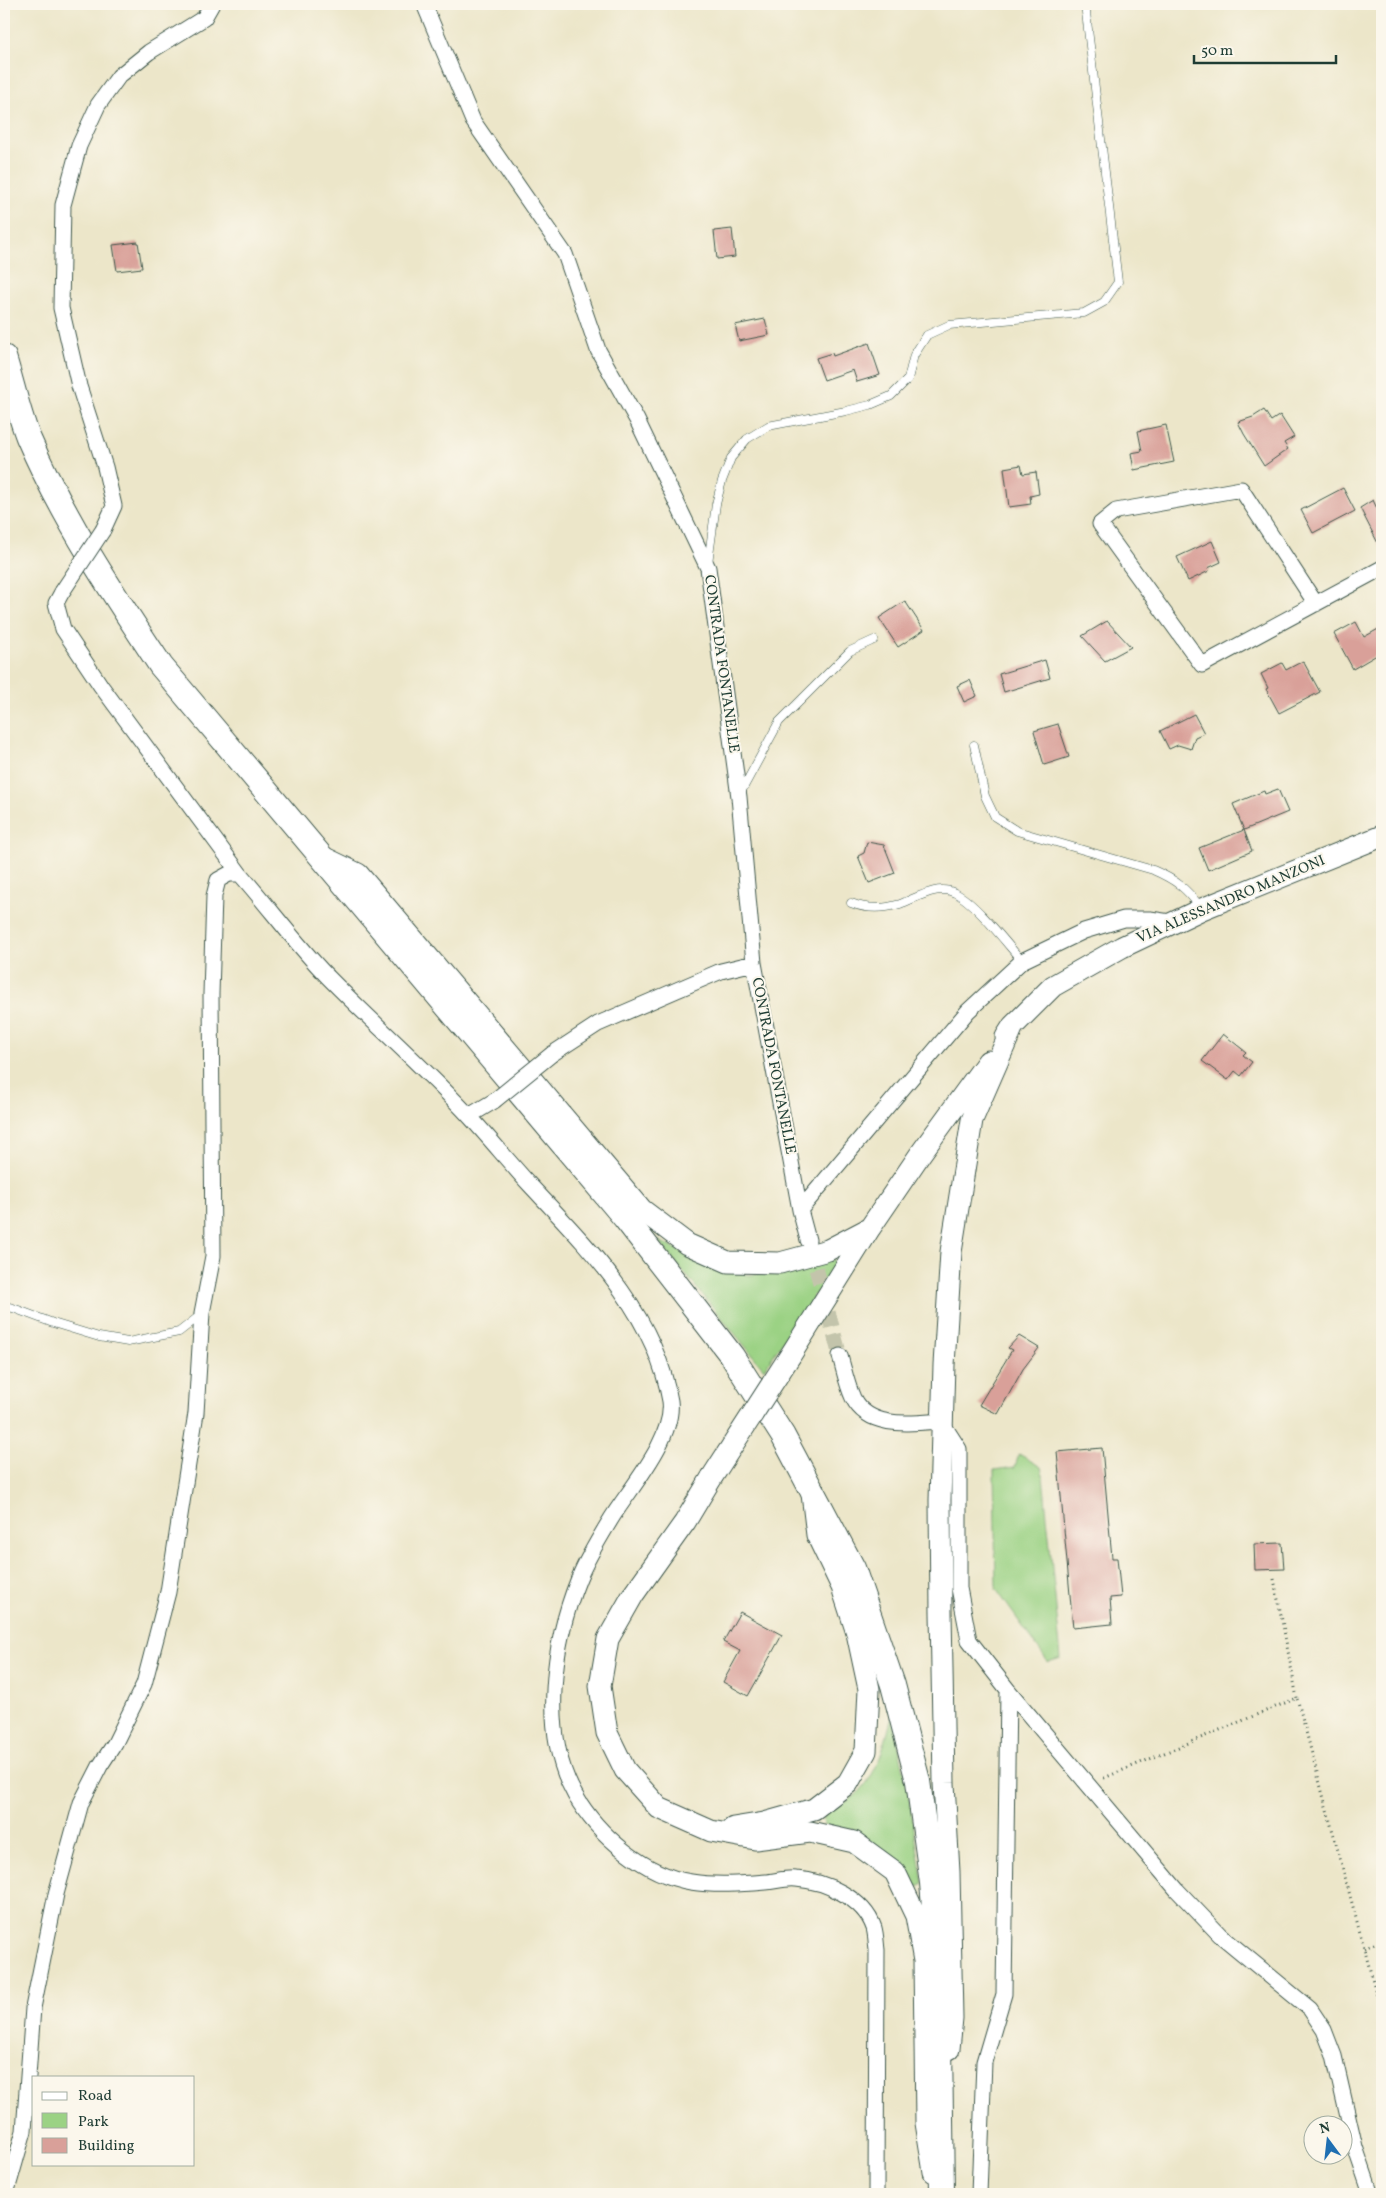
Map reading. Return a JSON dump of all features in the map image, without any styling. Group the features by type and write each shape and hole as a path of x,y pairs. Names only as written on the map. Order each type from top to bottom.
{"main road":[{"path":"4,357 28,435 60,506 118,603 161,666 625,1218 732,1356 783,1436 853,1568 893,1685 918,1781 932,1883 939,1966 943,2124 942,2194"},
{"name":"VIA ALESSANDRO MANZONI","path":"1013,1026 1053,986 1170,922 1382,836"},
{"path":"323,857 358,874 642,1210 688,1244 728,1262 780,1263 828,1250 870,1228"},
{"path":"938,2194 926,2123 924,1961 916,1916 895,1872 854,1842 810,1832 755,1839 711,1832 659,1808 625,1770 607,1733 600,1686 608,1639 633,1595 685,1522 870,1228 921,1153 1013,1026"},
{"path":"943,2124 952,2018 950,1872 943,1754 940,1509 941,1421 951,1252 972,1120 1013,1026"},
{"path":"711,1832 764,1823 814,1809 848,1783 866,1751 869,1688 858,1633 842,1587 817,1535 811,1489"}],"street":[{"path":"212,4 204,18 149,52 119,76 98,105 78,146 62,205 62,308 79,386 105,467 114,506 103,530 56,603 63,629 101,686 240,874 324,973 469,1116 577,1235 638,1314 658,1356 671,1407 669,1424 657,1450 609,1522 579,1576 562,1634 554,1692 554,1726 560,1757 574,1793 593,1822 622,1850 654,1869 687,1882 719,1885 796,1879 832,1887 859,1905 874,1926 878,1950 876,2194"},
{"name":"CONTRADA FONTANELLE","path":"424,4 473,121 564,254 598,350 637,420 708,568 739,797 754,963 800,1210 808,1240"},
{"path":"1316,604 1241,488 1116,511 1100,524 1202,665 1316,604 1382,568"},
{"path":"6,2194 24,2131 33,2008 59,1885 81,1803 100,1766 115,1744 144,1684 168,1592 196,1412 202,1313 213,1256 211,994 214,896 218,880 229,874 240,874"},
{"path":"800,1210 968,1011 1022,961 1084,931 1124,919 1150,919 1170,922"},
{"path":"469,1116 494,1101 552,1054 598,1024 721,971 754,963"},
{"path":"840,1356 854,1399 870,1416 894,1424 941,1421 959,1449 959,1588 969,1640 1008,1690 1177,1890 1220,1934 1310,2009 1324,2030 1334,2056 1355,2147 1371,2194"},
{"path":"980,2194 984,2062 1004,1994 1008,1690"}],"lane":[{"path":"708,568 716,504 722,481 731,458 747,439 768,426 846,411 870,405 891,396 908,379 914,355 927,335 949,325 1084,313 1104,302 1118,282 1085,4"},
{"path":"739,797 780,722 850,651 874,640"},
{"path":"974,745 985,796 995,817 1017,831 1152,870 1174,879 1202,909"},
{"path":"851,903 864,908 898,904 936,890 954,892 977,910 1022,961"},
{"path":"4,1306 99,1337 128,1342 179,1332 202,1313"}],"path":[{"path":"1274,1578 1297,1698 1382,2015"},
{"path":"1088,1785 1297,1698"},
{"path":"1364,1948 1382,1941"}],"green space":[{"path":"657,1240 704,1262 749,1275 806,1269 833,1259 836,1265 764,1369"},
{"path":"1019,1454 1041,1467 1043,1476 1061,1658 1048,1662 996,1589 994,1470 1015,1467"},
{"path":"892,1716 906,1780 923,1883 917,1887 889,1854 852,1829 824,1826 823,1815 859,1792 872,1775 887,1736"}],"building":[{"path":"732,229 735,257 717,259 714,231"},
{"path":"138,242 142,268 117,271 113,245"},
{"path":"765,319 769,335 739,341 735,325"},
{"path":"869,343 880,375 857,382 853,370 824,380 816,358 832,353 833,356"},
{"path":"1264,410 1271,421 1280,415 1294,437 1284,443 1288,449 1264,466 1238,422 1253,417"},
{"path":"1166,425 1174,462 1134,470 1131,453 1142,451 1138,431"},
{"path":"1021,465 1023,474 1036,472 1039,494 1030,496 1031,504 1009,507 1004,468"},
{"path":"1343,488 1355,511 1313,533 1301,510"},
{"path":"1373,500 1382,519 1382,551 1360,508"},
{"path":"1212,541 1221,562 1208,568 1209,571 1188,581 1177,557"},
{"path":"905,601 924,630 898,647 879,618"},
{"path":"1107,621 1131,647 1105,661 1082,636"},
{"path":"1356,622 1364,637 1382,627 1382,652 1353,669 1334,634"},
{"path":"1045,660 1050,678 1004,692 999,674"},
{"path":"1303,661 1320,692 1279,713 1266,689 1268,688 1261,674 1282,663 1286,670"},
{"path":"970,680 977,696 964,702 957,686"},
{"path":"1194,714 1204,733 1195,737 1191,749 1178,745 1169,749 1160,731"},
{"path":"1058,724 1069,757 1044,765 1034,731"},
{"path":"1278,789 1288,812 1244,830 1233,804 1264,791 1265,794"},
{"path":"1244,830 1252,851 1208,870 1199,848"},
{"path":"867,842 884,845 895,873 869,883 858,856 864,853"},
{"path":"1223,1034 1246,1052 1243,1055 1252,1062 1241,1076 1235,1071 1228,1080 1202,1061"},
{"path":"1019,1336 1039,1348 1023,1369 998,1414 979,1405 1012,1350 1008,1348"},
{"path":"1102,1448 1112,1558 1117,1558 1121,1597 1110,1598 1112,1624 1073,1628 1057,1452"},
{"path":"1282,1543 1284,1569 1255,1570 1254,1544"},
{"path":"740,1612 782,1635 748,1696 723,1682 740,1651 723,1642"}],"tunnel":[{"path":"810,1246 840,1356"}]}
